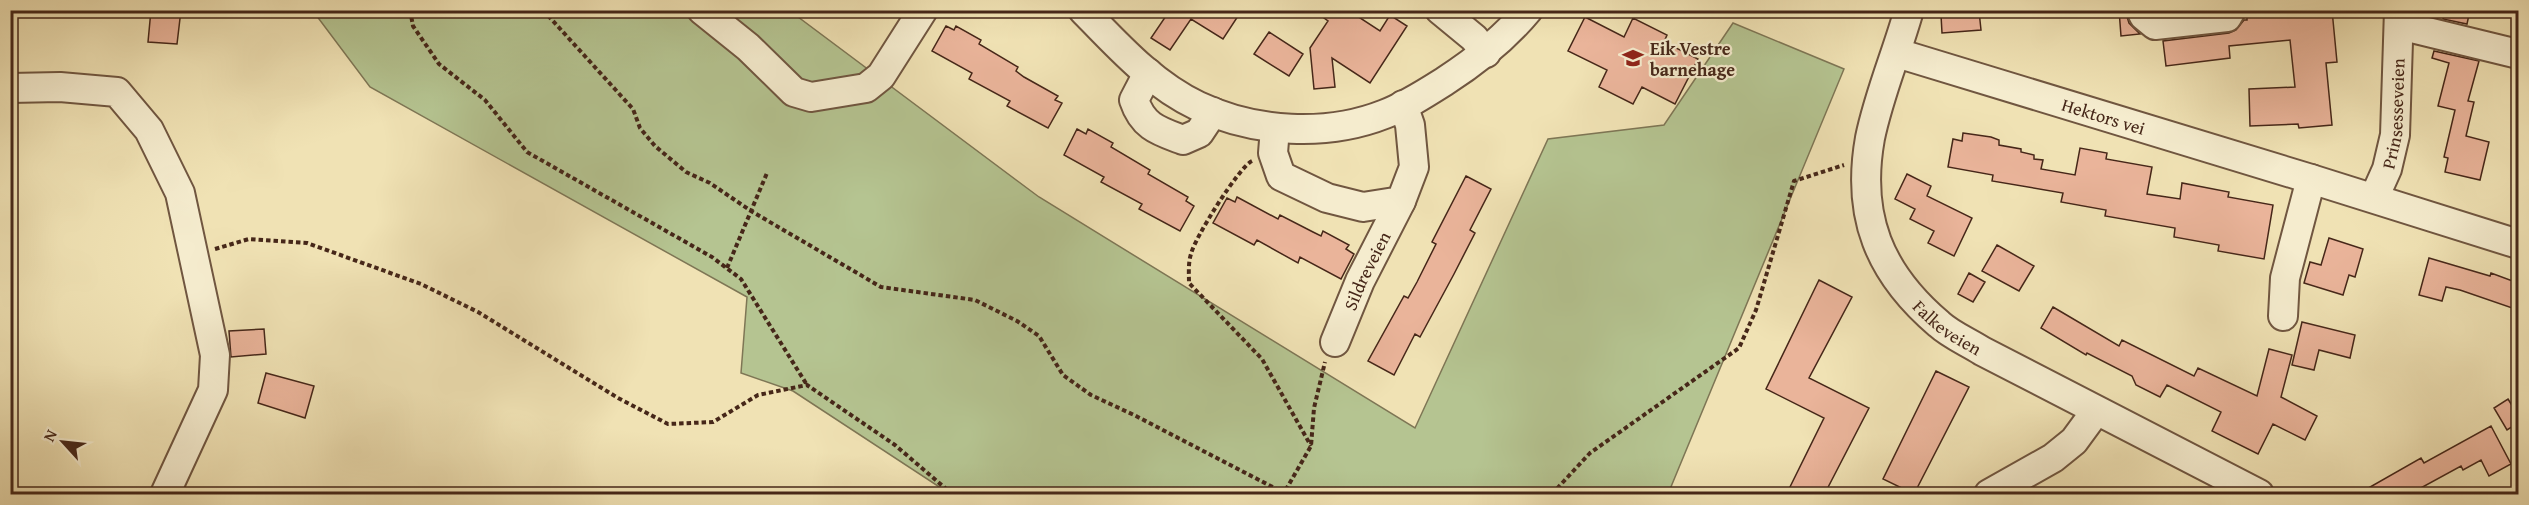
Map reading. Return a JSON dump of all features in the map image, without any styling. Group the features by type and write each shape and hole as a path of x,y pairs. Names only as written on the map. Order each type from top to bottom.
{"street":[{"path":"702,10 748,47 794,92 811,97 866,88 881,76 923,10"},
{"path":"1083,10 1148,73 1198,106 1255,125 1274,140 1372,119 1402,105 1462,70 1486,52 1528,10"},
{"path":"1440,10 1474,38 1486,52"},
{"name":"Falkeveien","path":"1909,10 1882,93 1868,157 1866,200 1869,222 1880,252 1908,294 1941,326 1992,356 2259,495"},
{"path":"2141,10 2144,16 2155,25 2227,17 2231,10"},
{"name":"Prinsesseveien","path":"2374,198 2387,169 2396,135 2399,18 2518,54"},
{"name":"Hektors vei","path":"1896,53 2518,244"},
{"path":"1148,73 1134,100 1138,114 1154,129 1183,140 1199,133 1213,112"},
{"path":"10,88 60,87 117,92 149,130 180,194 215,355 213,390 165,495"},
{"name":"Sildreveien","path":"1335,342 1360,281 1401,201 1414,167 1410,125 1402,105"},
{"name":"Sildreveien","path":"1274,140 1281,176 1327,198 1364,207 1401,201"},
{"path":"2283,316 2285,278 2311,179"},
{"path":"1989,495 2053,458 2074,441 2096,411"}],"path":[{"path":"410,10 413,26 439,64 485,100 527,152 712,257 741,279 807,385 895,445 952,495"},
{"path":"543,10 633,109 640,128 655,146 686,172 710,183 751,211 881,287 975,300 1017,321 1039,336 1063,375 1091,395 1144,420 1285,494"},
{"path":"1274,140 1246,164 1232,181 1191,253 1189,283 1262,359 1311,446"},
{"path":"1552,495 1590,453 1739,348 1756,310 1794,181 1868,157"},
{"path":"727,268 767,173"},
{"path":"195,255 249,239 307,243 421,284 478,312 618,398 668,424 713,422 758,395 807,385"},
{"path":"1285,494 1311,446 1314,408 1323,368 1335,342"},
{"path":"1265,495 1285,494"}],"green space":[{"path":"313,11 790,11 1039,197 1415,428 1548,139 1664,125 1733,23 1844,69 1668,494 950,494 793,391 741,373 747,297 370,87"}],"building":[{"path":"151,10 181,10 177,44 148,42"},
{"path":"1170,10 1242,10 1223,39 1191,19 1170,50 1151,38"},
{"path":"1313,10 1348,10 1380,31 1390,15 1407,26 1370,83 1332,58 1335,87 1314,89 1310,48 1328,21"},
{"path":"2119,10 2125,10 2129,23 2140,34 2121,36"},
{"path":"2247,10 2332,10 2337,62 2326,63 2332,125 2299,128 2298,124 2250,126 2249,89 2295,87 2290,40 2229,46 2230,58 2166,66 2163,41 2229,33 2247,20"},
{"path":"2445,10 2470,10 2467,24 2443,19"},
{"path":"1979,11 1981,30 1942,33 1941,15"},
{"path":"1585,17 1624,37 1633,18 1667,35 1664,42 1698,59 1675,104 1642,87 1633,104 1599,87 1607,70 1568,51"},
{"path":"946,26 954,30 956,26 981,40 979,44 1018,67 1016,71 1024,77 1058,96 1055,100 1062,103 1048,128 1007,106 1010,101 969,79 972,73 932,51"},
{"path":"1269,32 1303,54 1289,76 1254,54"},
{"path":"2434,51 2479,61 2468,101 2474,102 2466,136 2489,142 2480,180 2445,172 2448,158 2444,157 2455,110 2438,106 2449,63 2432,58"},
{"path":"1077,129 1086,134 1088,129 1113,143 1111,147 1150,170 1148,174 1188,197 1186,201 1194,206 1180,231 1139,209 1142,204 1101,182 1104,177 1064,155"},
{"path":"1963,133 1991,137 1999,140 1999,145 2021,149 2021,152 2034,155 2034,159 2043,160 2041,169 2075,175 2080,148 2107,153 2106,159 2152,167 2147,194 2180,199 2182,183 2229,192 2228,197 2273,205 2264,259 2218,251 2219,245 2174,237 2175,228 2105,216 2106,210 2061,202 2063,193 1992,181 1993,175 1948,167 1953,139 1962,141"},
{"path":"1907,174 1931,186 1927,196 1972,218 1954,256 1928,243 1934,231 1910,219 1915,209 1895,199"},
{"path":"1466,176 1491,189 1470,230 1475,233 1454,274 1420,337 1415,334 1394,375 1368,361 1404,296 1408,298 1417,282 1436,244 1432,242"},
{"path":"1237,197 1278,219 1280,215 1321,236 1323,231 1349,245 1346,249 1354,254 1341,279 1300,257 1298,263 1257,240 1254,245 1213,223 1227,198 1235,202"},
{"path":"2329,238 2363,249 2355,277 2349,275 2343,295 2304,283 2310,262 2321,265"},
{"path":"1997,245 2034,266 2019,291 1982,271"},
{"path":"2429,258 2490,276 2491,273 2518,283 2518,310 2446,287 2442,301 2419,295"},
{"path":"1969,273 1985,282 1973,302 1958,294"},
{"path":"1819,280 1852,297 1809,378 1869,408 1824,495 1786,495 1824,418 1766,389"},
{"path":"2053,307 2119,346 2122,340 2194,376 2198,368 2257,396 2269,349 2292,355 2281,397 2317,416 2305,440 2273,424 2258,454 2212,431 2221,412 2167,385 2160,397 2136,385 2132,376 2087,353 2086,355 2041,328"},
{"path":"2302,322 2355,335 2350,358 2319,350 2314,370 2292,365"},
{"path":"264,329 266,354 231,357 229,331"},
{"path":"1936,371 1969,387 1914,494 1883,479"},
{"path":"266,373 314,386 305,418 258,403"},
{"path":"2508,399 2518,415 2518,423 2507,430 2494,408"},
{"path":"2491,426 2511,464 2489,476 2481,460 2463,470 2461,466 2408,495 2356,495 2421,458 2424,463"}],"place":[{"name":"Eik Vestre barnehage","path":"1633,58"}]}
